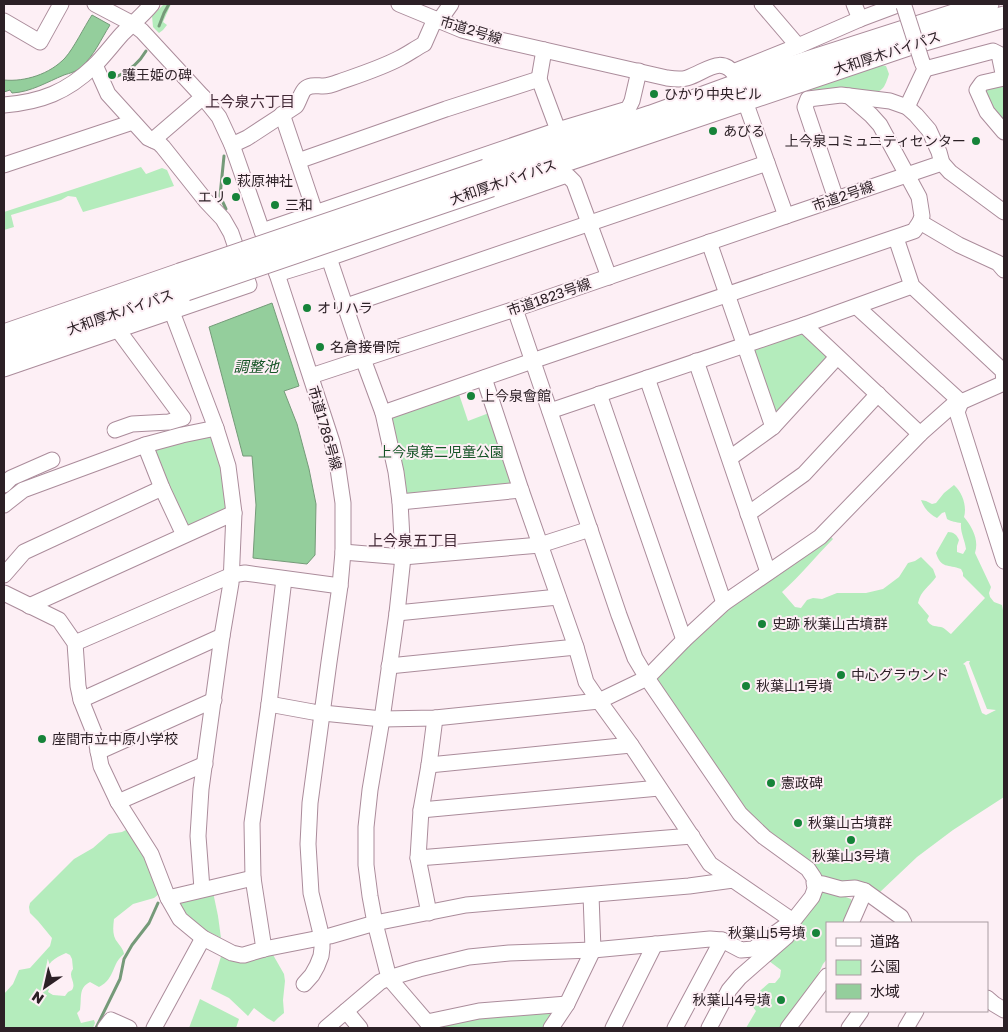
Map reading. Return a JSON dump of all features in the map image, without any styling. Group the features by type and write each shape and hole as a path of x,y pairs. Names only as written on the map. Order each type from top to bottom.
{"highway":[{"name":"大和厚木バイパス","path":"4,335 183,282 488,178 641,119 739,85 988,4"},
{"name":"大和厚木バイパス","path":"739,85 911,44 1004,17"},
{"name":"大和厚木バイパス","path":"4,352 183,282"}],"street":[{"path":"4,21 40,42 61,4"},
{"name":"市道1786号線","path":"96,4 133,24 152,40 203,97 218,118 232,144 311,376 337,462 343,503 343,552 310,803 308,844 311,893 322,938"},
{"path":"4,105 49,96 65,89 95,65 152,4"},
{"name":"市道2号線","path":"400,4 462,30 668,78 681,79 721,64 727,66 739,85"},
{"path":"232,144 247,138 296,106 304,89 311,86 334,84 361,75 402,57 424,44 437,20 451,4"},
{"path":"762,4 798,46"},
{"path":"854,4 860,18"},
{"path":"786,216 739,85 798,46 860,18 903,4 923,66 907,107"},
{"path":"544,50 539,79 558,130"},
{"path":"923,66 993,52 999,54 1004,78 982,83 977,90 987,112 1004,132"},
{"path":"4,369 249,286 231,233 222,219 163,147 148,138 108,94 95,65"},
{"path":"262,230 558,130 628,109 632,101 639,71"},
{"path":"298,160 539,79"},
{"path":"836,199 805,107 808,100 841,95 890,101 907,107 930,130 942,163 950,172 1004,212"},
{"path":"383,413 533,360 914,231 922,216 918,197 880,124 849,96"},
{"path":"153,140 203,97"},
{"path":"282,114 315,212"},
{"path":"4,165 134,122"},
{"path":"346,306 767,162"},
{"name":"市道2号線","path":"786,216 942,163"},
{"path":"277,274 568,176 574,182 609,277"},
{"name":"市道1823号線","path":"311,376 515,309 786,216"},
{"path":"920,222 959,245 998,263 1004,270"},
{"path":"896,238 912,286 1003,371 1004,383 959,407"},
{"path":"709,242 774,427"},
{"path":"329,258 383,413 396,472 400,502 403,557 382,719 370,790 365,846 374,923 389,978 429,1025 479,1011 566,1004"},
{"path":"550,411 804,325 912,286"},
{"path":"857,306 959,407 1004,561"},
{"path":"515,309 635,658 740,814 764,837 808,869 812,874 815,889 812,897 794,920 787,936 740,977 729,990 709,1028"},
{"path":"172,312 216,428 228,466 234,513 232,575 202,789 198,836 202,889"},
{"path":"804,325 920,434"},
{"path":"115,430 132,424 169,422 183,418 118,330"},
{"path":"730,458 774,427 837,356"},
{"path":"696,361 768,572"},
{"path":"484,378 520,490 576,647 586,682 631,745 710,864 794,920"},
{"path":"647,378 724,602"},
{"path":"600,394 684,640"},
{"path":"748,514 804,474 878,394"},
{"path":"269,704 323,713 382,719 435,718 598,701 647,678 724,602 820,537 920,434 955,403 959,407"},
{"path":"4,505 23,490 145,445 216,428"},
{"path":"145,445 184,535"},
{"path":"4,485 11,478 52,460"},
{"path":"4,576 24,552 162,488"},
{"path":"400,502 520,490"},
{"path":"29,606 234,513"},
{"path":"343,552 403,557 540,545 590,529"},
{"path":"76,642 232,575 245,573 340,586"},
{"path":"264,949 253,878 252,823 284,579"},
{"path":"4,593 59,620 76,642 78,686 81,700 95,735 101,766 118,802 151,854 168,898 180,919 203,938 232,952 240,955 322,938 374,923 466,905 689,886 733,880"},
{"path":"397,613 558,597"},
{"path":"81,700 222,636"},
{"path":"389,666 576,647"},
{"path":"98,752 214,700"},
{"path":"429,913 418,858 421,810 435,718"},
{"path":"429,764 631,745"},
{"path":"118,802 205,764"},
{"path":"421,810 659,788"},
{"path":"418,858 692,836"},
{"path":"168,898 253,878"},
{"path":"814,884 823,884 841,889 855,888 865,892 901,917 904,922"},
{"path":"851,922 865,892"},
{"path":"551,1028 566,1004 592,950 591,895"},
{"path":"326,1028 380,982 419,968 469,957 509,953 592,950 710,939 722,940 741,950 753,949 794,920"},
{"path":"154,1028 203,938"},
{"path":"304,984 312,975 321,956 322,938"},
{"path":"675,1028 722,940"},
{"path":"613,1028 655,944"},
{"path":"788,1028 826,977"},
{"path":"988,999 1004,1010"},
{"path":"346,1011 360,1028"},
{"path":"849,1028 860,1012"},
{"path":"906,1028 915,1012"},
{"path":"105,1028 111,1020 129,1028"}],"green space":[{"path":"164,4 171,4 163,22 167,25 159,33 153,27 152,16"},
{"path":"880,65 886,66 889,74 883,87 875,93 811,92 811,89 821,84"},
{"path":"1004,82 1004,127 984,88"},
{"path":"141,167 146,174 162,168 167,170 174,186 83,212 76,197 68,196 61,200 11,215 14,227 4,230 4,212"},
{"path":"799,329 829,356 777,417 752,348"},
{"name":"上今泉第二児童公園","path":"458,391 468,421 489,413 511,484 408,495 405,492 400,454 391,419"},
{"path":"212,436 221,459 230,507 190,528 184,527 151,446 181,438"},
{"path":"954,485 962,496 965,509 964,517 976,539 975,553 991,587 990,597 994,602 1002,605 1004,616 1004,797 953,830 917,857 879,893 825,879 756,826 657,681 658,674 687,645 729,609 828,537 833,539 782,592 795,607 801,608 807,600 813,598 822,599 837,593 866,593 883,589 899,577 908,563 921,557 933,569 936,577 923,592 918,603 929,616 927,620 929,623 951,634 985,598 963,576 961,569 943,564 936,553 948,532 955,534 959,540 957,552 963,554 966,549 961,523 947,519 945,512 937,518 927,510 921,500 932,504 936,503","holes":["970,661 969,663 987,709 996,710 986,715 982,713 965,665 963,664"]},
{"path":"130,828 137,834 159,894 154,898 133,904 114,919 114,935 124,954 117,962 108,979 99,987 90,982 86,984 82,990 80,1010 77,1013 81,1023 94,1020 93,1028 4,1028 4,994 13,984 19,970 30,968 50,946 52,938 30,913 30,903 74,859 93,848 109,834 122,832","holes":["66,953 70,955 73,969 71,972 72,990 65,996 53,995 48,992 50,986 46,975 48,966 60,956"]},
{"path":"827,890 851,899 853,903 844,922 826,922 826,960 812,987 786,1024 780,1028 746,1028 756,1011 752,1006 756,996 769,983 775,983 780,977 781,970 769,961 821,892"},
{"path":"213,892 221,938 188,920 178,902"},
{"path":"223,950 272,953 284,974 285,981 284,1013 274,1022 254,1008 248,1016 229,998 211,989"},
{"path":"200,999 239,1019 236,1028 189,1028"},
{"path":"551,1010 554,1015 546,1028 437,1028 478,1017"}],"water":[{"path":"92,15 110,25 86,63 73,72 32,89 12,93 10,90 4,92 4,80 20,80 37,76 59,64 72,49"},
{"name":"調整池","path":"272,303 299,386 284,391 297,424 316,504 315,555 307,564 253,558 256,505 252,456 243,456 209,327"}],"waterway":[{"path":"159,26 169,4"},
{"path":"118,76 134,66 146,51"},
{"path":"224,156 220,196 226,209"},
{"path":"96,1028 120,979 124,959 149,923 158,903"}],"place":[{"name":"護王姫の碑","path":"112,75"},
{"name":"ひかり中央ビル","path":"654,94"},
{"name":"あびる","path":"713,131"},
{"name":"上今泉コミュニティセンター","path":"976,141"},
{"name":"萩原神社","path":"227,181"},
{"name":"エリ","path":"236,197"},
{"name":"三和","path":"275,205"},
{"name":"オリハラ","path":"307,308"},
{"name":"名倉接骨院","path":"320,347"},
{"name":"上今泉會館","path":"471,396"},
{"name":"史跡 秋葉山古墳群","path":"762,624"},
{"name":"中心グラウンド","path":"841,675"},
{"name":"秋葉山1号墳","path":"746,686"},
{"name":"座間市立中原小学校","path":"42,739"},
{"name":"憲政碑","path":"771,783"},
{"name":"秋葉山古墳群","path":"798,823"},
{"name":"秋葉山3号墳","path":"851,840"},
{"name":"秋葉山5号墳","path":"816,933"},
{"name":"秋葉山4号墳","path":"781,1000"}],"district":[{"name":"上今泉六丁目","path":"250,102"},
{"name":"上今泉五丁目","path":"413,541"}]}
